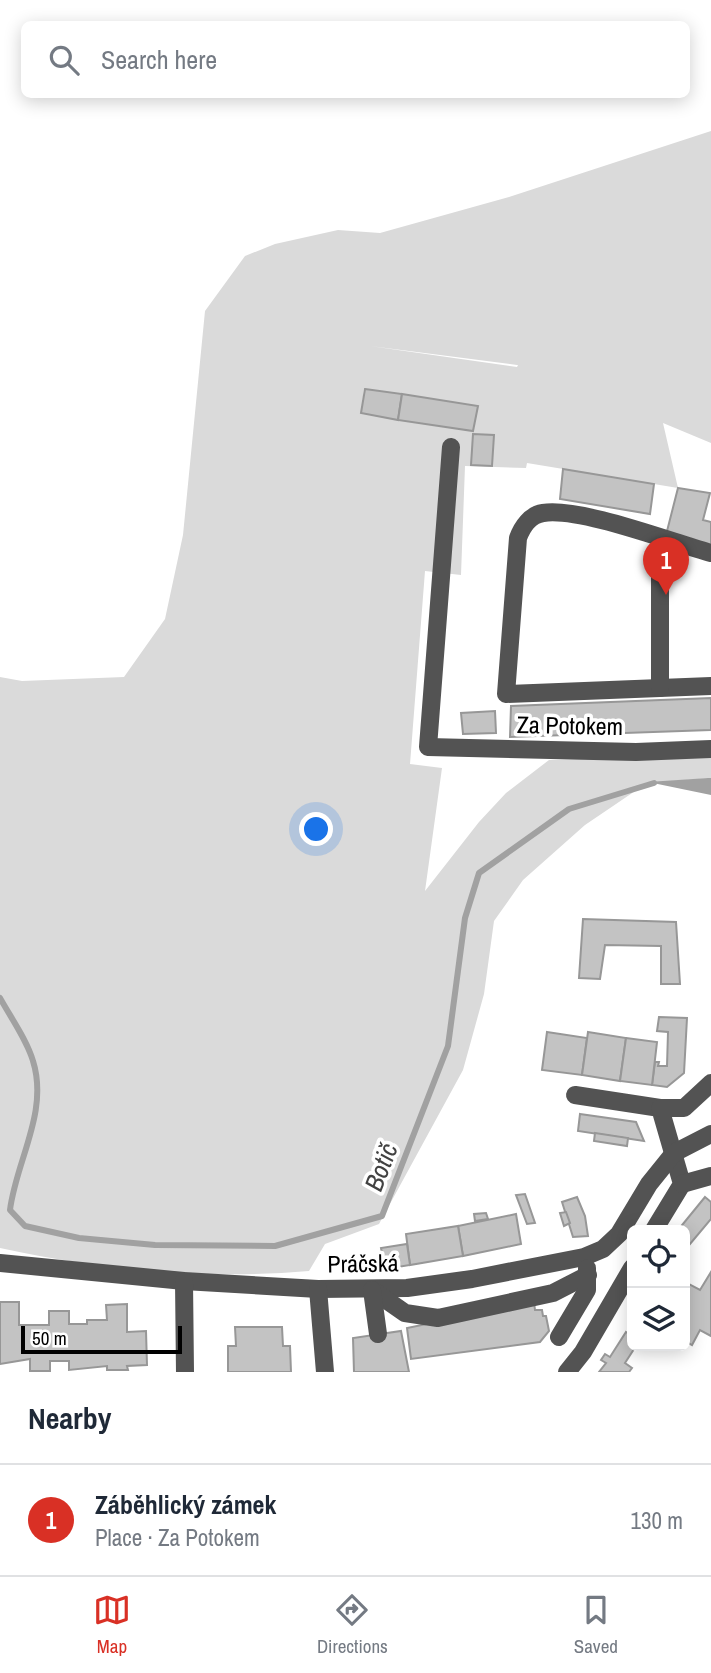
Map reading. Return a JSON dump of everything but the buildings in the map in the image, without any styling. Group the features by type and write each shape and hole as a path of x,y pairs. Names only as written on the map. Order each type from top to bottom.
{"street":[{"name":"Za Potokem","path":"451,447 428,747 636,752 711,748"},
{"path":"711,553 572,513 540,513 523,524 518,538 506,694 711,686"},
{"path":"660,539 660,688"},
{"path":"575,1094 660,1108 684,1108 711,1083"},
{"path":"657,1225 681,1184 660,1108"},
{"path":"674,1153 711,1134"},
{"name":"Práčská","path":"0,1263 184,1281 318,1289 372,1290 441,1284 584,1257 603,1249 613,1241 649,1184 674,1153"},
{"path":"681,1184 711,1176"},
{"path":"559,1337 587,1290 588,1275 584,1257"},
{"path":"372,1290 405,1313 438,1318 553,1293 588,1275"},
{"path":"567,1372 583,1352 627,1277"},
{"path":"184,1281 184,1372"},
{"path":"318,1289 325,1372"},
{"path":"372,1290 377,1334"}],"shaded area":[{"path":"711,131 711,443 663,423 678,488 527,463 526,468 465,466 461,575 425,571 410,764 442,768 425,891 479,822 506,793 549,760 711,755 711,778 647,783 585,825 523,880 494,921 484,994 463,1070 379,1224 325,1244 309,1271 231,1274 154,1271 76,1262 0,1248 0,677 22,681 124,677 165,619 183,535 205,311 245,256 275,244 338,230 380,233 509,197","holes":["370,346 517,365 518,365 517,367","364,389 477,406 473,431 361,413","473,434 494,435 471,464"]},
{"path":"708,778 711,778 711,795 648,782"}],"waterway":[{"name":"Botič","path":"0,998 27,1045 37,1080 34,1118 10,1210 25,1226 79,1238 155,1245 275,1246 382,1216 448,1046 465,918 479,873 569,809 654,783"}],"place":[{"name":"Záběhlický zámek","path":"666,595"}]}
